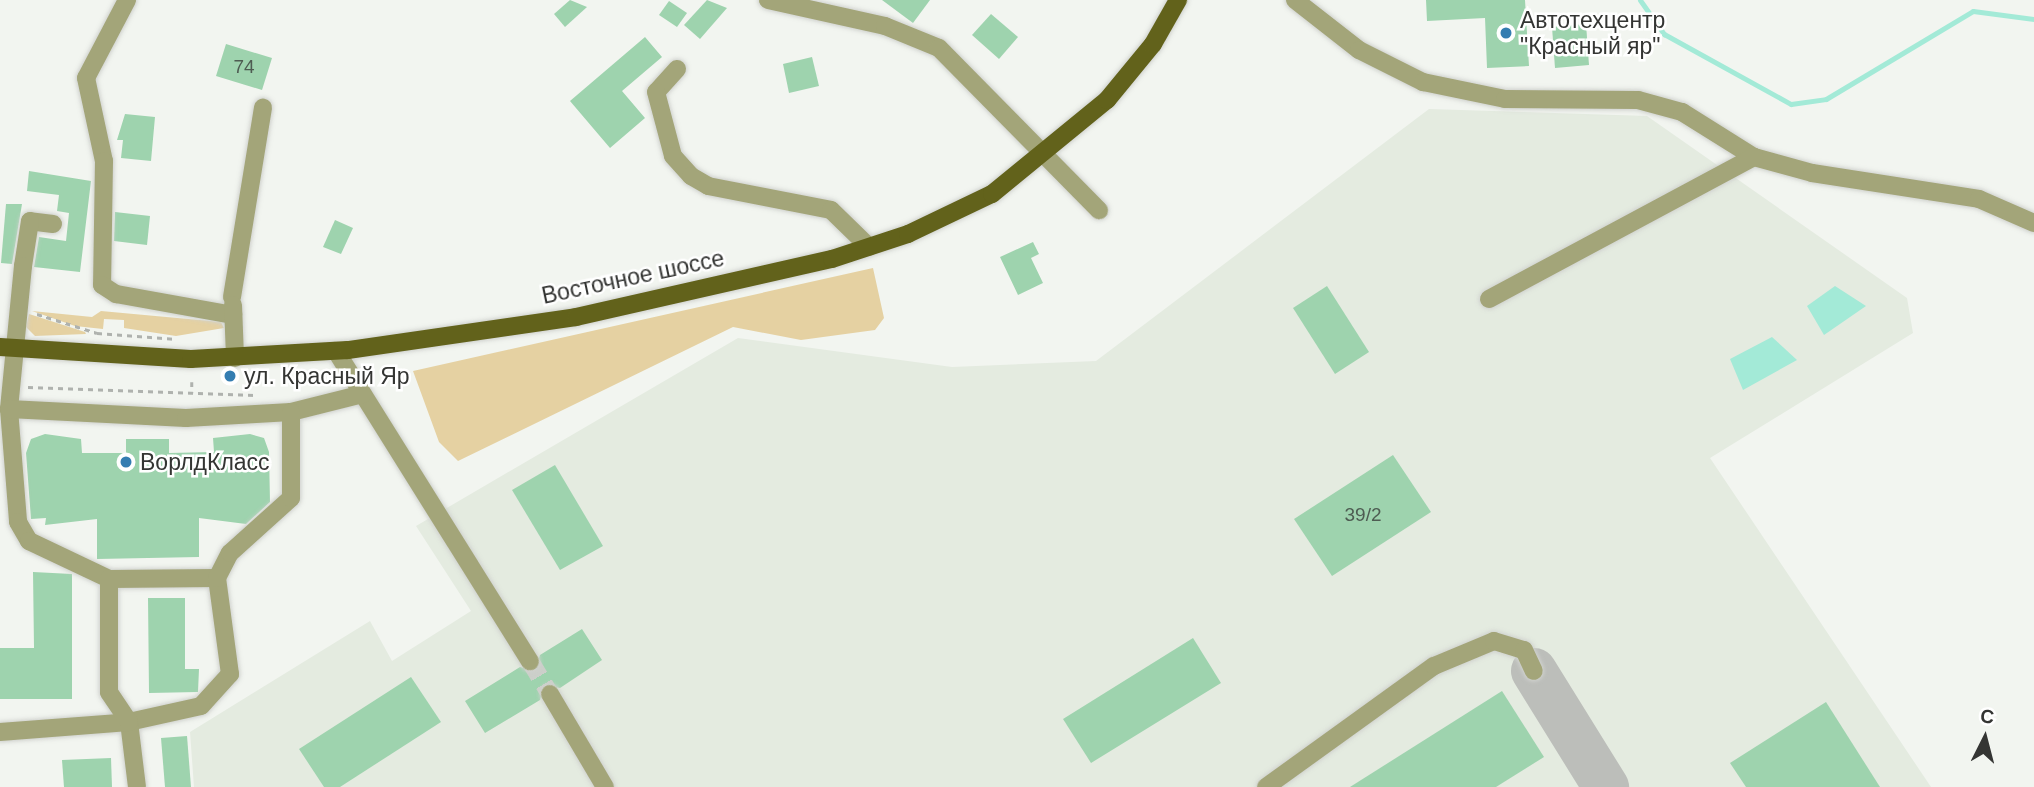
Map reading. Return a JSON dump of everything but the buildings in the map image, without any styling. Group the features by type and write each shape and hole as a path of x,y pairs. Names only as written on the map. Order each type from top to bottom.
{"main road":[{"name":"Восточное шоссе","path":"7,348 235,358 336,351 576,317 869,247 979,201 1042,156 1131,73 1178,0"}],"street":[{"path":"127,0 86,78 104,161 102,285 116,294 232,300"},
{"path":"768,0 885,26 939,48 1042,156 1099,209"},
{"path":"1295,0 1359,50 1423,82 1505,99 1638,100 1682,112 1754,157 1812,173 1979,199 2034,223"},
{"path":"677,69 656,92 673,156 691,176 708,186 831,210 869,247"},
{"path":"235,358 232,300 262,108"},
{"path":"1489,299 1754,157"},
{"path":"53,224 30,221 19,307 7,348 9,409 23,532 29,541 109,579 217,578"},
{"path":"336,351 530,661"},
{"path":"9,409 186,418 291,412 363,394"},
{"path":"0,732 129,722 201,706 230,674 217,578 230,553 291,498 291,412"},
{"path":"109,579 109,692 129,722 137,787"},
{"path":"1266,787 1434,666 1494,640 1524,650 1534,671"},
{"path":"550,694 605,787"}],"path":[{"path":"19,307 97,332 191,341"},
{"path":"192,382 192,394"},
{"path":"10,386 260,395"}],"shaded area":[{"path":"1429,109 1647,116 1907,298 1913,333 1710,458 1931,787 194,787 190,732 370,621 392,661 471,611 416,526 738,338 952,367 1096,361"},
{"path":"873,268 884,318 875,330 801,340 733,327 458,461 439,442 413,371"},
{"path":"1835,286 1866,306 1824,335 1807,306"},
{"path":"32,311 92,317 101,311 221,322 224,328 176,336 124,328 124,320 104,319 103,329 75,326"},
{"path":"29,314 86,334 35,336 26,327"},
{"path":"1772,337 1797,360 1743,390 1730,359"}],"waterway":[{"path":"1640,0 1664,34 1791,104 1826,99 1973,11 2034,19"}],"taxiway":[{"path":"1534,671 1606,787"}],"tunnel":[{"path":"530,661 550,694"}],"place":[{"name":"Автотехцентр \"Красный яр\"","path":"1506,33"},
{"name":"ул. Красный Яр","path":"230,376"},
{"name":"ВорлдКласс","path":"126,462"}]}
